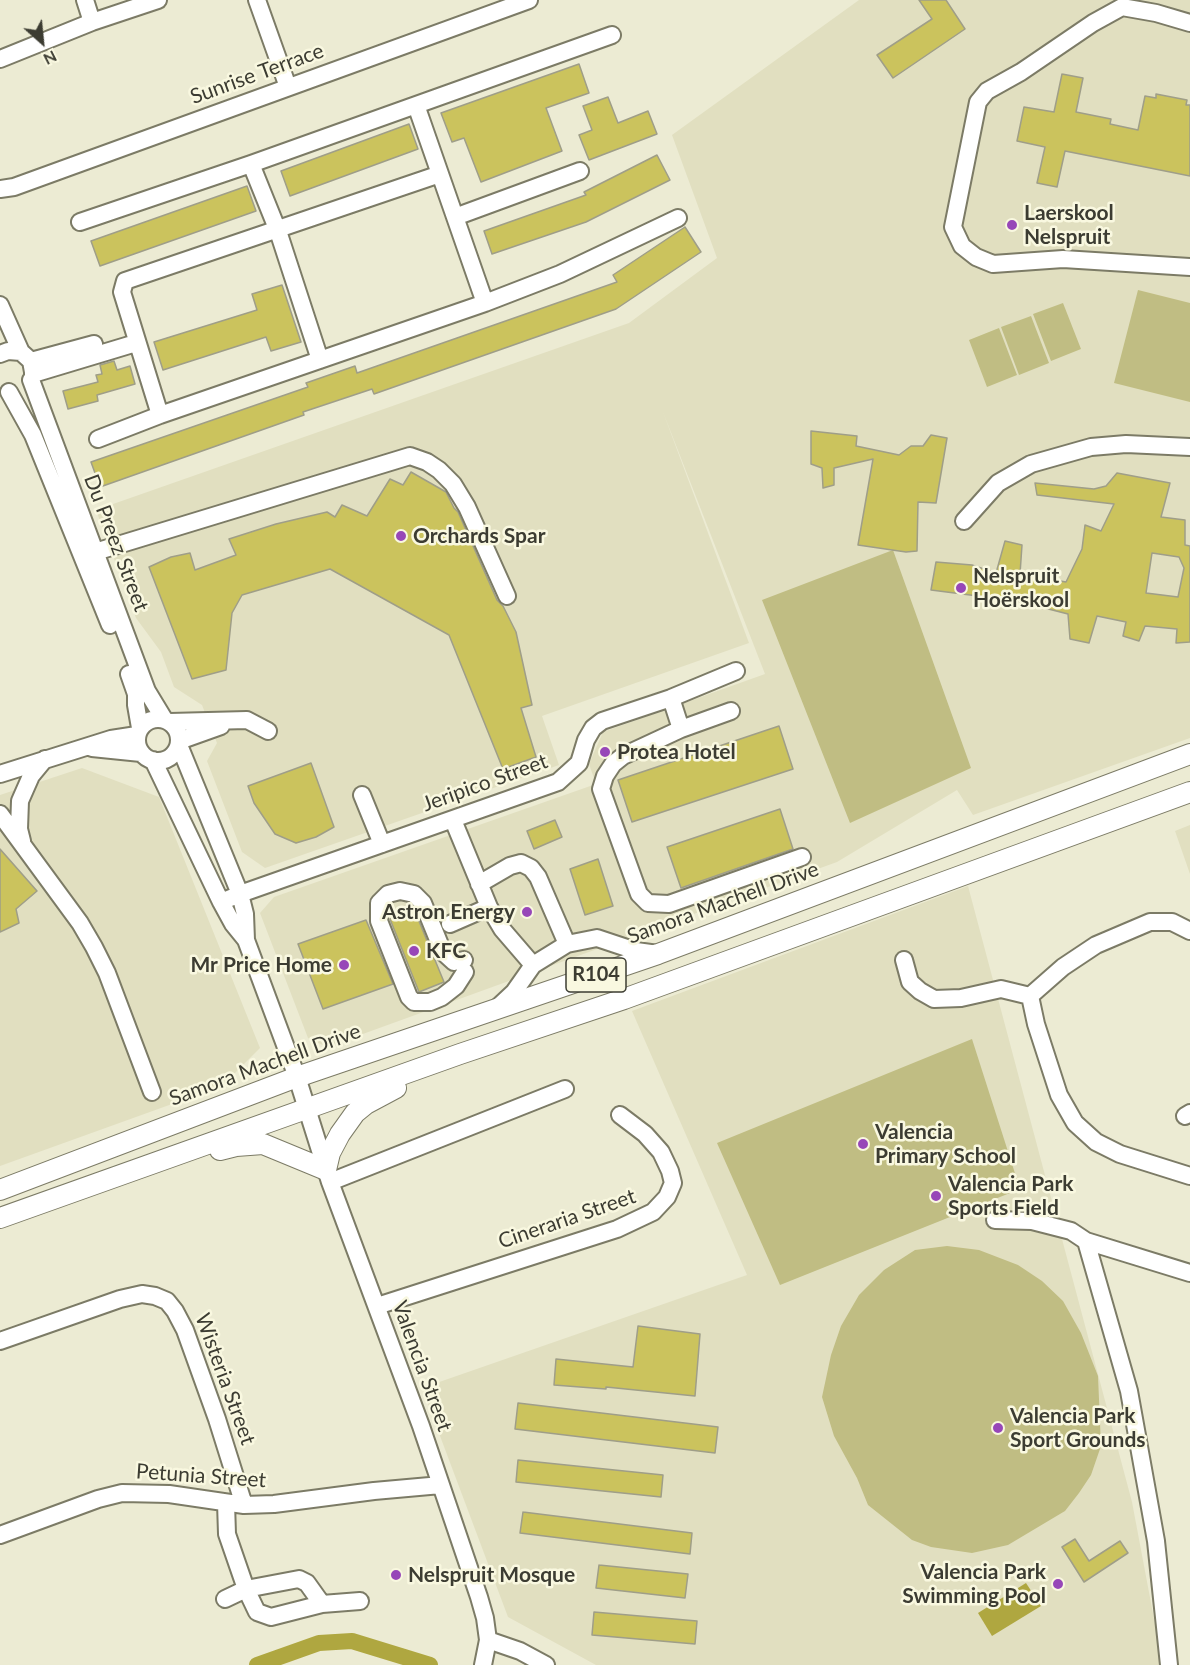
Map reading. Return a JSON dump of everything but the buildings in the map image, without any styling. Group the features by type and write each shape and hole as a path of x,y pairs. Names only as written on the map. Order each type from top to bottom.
{"main road":[{"name":"Samora Machell Drive","path":"0,1190 297,1077 658,954 1190,754"},
{"name":"R104","path":"0,1218 460,1054 624,999 1190,792"},
{"path":"82,1189 236,1146 263,1144 328,1176 330,1153 340,1134 356,1113 366,1104 460,1054"}],"street":[{"path":"85,0 92,22"},
{"path":"0,59 92,22 158,0"},
{"path":"257,0 288,87"},
{"name":"Sunrise Terrace","path":"0,189 14,187 529,0"},
{"path":"1190,22 1122,7 987,92 978,102 953,227 962,246 976,257 993,264 1063,260 1190,267"},
{"path":"80,222 251,164 612,35"},
{"path":"416,105 485,303"},
{"path":"251,164 278,231 320,360"},
{"path":"455,218 579,171"},
{"path":"160,415 122,292 125,281 278,231 440,174"},
{"path":"98,439 160,415 485,303 560,274 678,218"},
{"name":"Du Preez Street","path":"0,305 29,367 147,691 167,721"},
{"path":"29,367 135,338"},
{"path":"0,354 8,351 29,367"},
{"path":"5,391 22,390 29,367"},
{"name":"Du Preez Street","path":"5,391 33,435 106,615 136,694 139,731"},
{"path":"964,521 998,483 1031,464 1091,447 1126,444 1190,447"},
{"path":"95,552 410,456 427,462 453,484 467,507 507,596"},
{"name":"Jeripico Street","path":"221,902 558,782 579,763 586,740 593,728 602,721 671,698 736,671"},
{"path":"671,698 681,729"},
{"path":"731,711 681,729 623,756 613,764 605,776 601,789 639,894 648,903 669,904 802,857"},
{"path":"246,940 233,924 147,757 136,741 139,731 150,720 247,720 268,731"},
{"path":"167,721 177,730 179,743 240,894 245,914 246,940 308,1109"},
{"path":"82,747 166,760 179,743 239,721"},
{"path":"0,774 139,731"},
{"path":"22,842 19,829 20,801 31,776 45,759"},
{"path":"362,795 382,844"},
{"path":"0,814 82,926 94,947 107,973 152,1092"},
{"path":"453,820 489,907 502,929 533,965"},
{"path":"479,884 510,866 520,863 531,868 538,877 567,944"},
{"path":"400,891 414,894 423,903 443,952 454,962 464,966 456,986 442,997 430,1002 414,1002 408,994 379,921 379,903 388,894 400,891"},
{"path":"450,924 489,907"},
{"path":"1029,996 1063,967 1096,945 1150,922 1172,922 1190,931"},
{"path":"495,1010 514,992 533,965 567,944 597,938 636,951 658,954"},
{"path":"904,960 910,982 934,999 961,998 1001,989 1029,996"},
{"path":"1029,996 1059,1095 1075,1123 1096,1142 1120,1154 1190,1176"},
{"path":"328,1176 565,1089"},
{"name":"Valencia Street","path":"308,1109 328,1176 441,1485 479,1597 488,1640"},
{"name":"Cineraria Street","path":"376,1306 617,1229 653,1212 667,1197 673,1183 669,1171 661,1152 645,1134 620,1115"},
{"path":"995,1220 1032,1221 1071,1231 1086,1241 1190,1273"},
{"path":"1086,1241 1129,1391 1156,1541 1169,1665"},
{"name":"Wisteria Street","path":"0,1341 120,1299 142,1294 167,1301 185,1330 217,1419 244,1505"},
{"name":"Petunia Street","path":"0,1535 98,1499 122,1493 169,1494 244,1505 274,1504 441,1485"},
{"path":"226,1503 227,1534 246,1589 258,1612 271,1617 322,1604 360,1601"},
{"path":"225,1599 246,1589 299,1579 307,1583 322,1604"},
{"path":"483,1665 488,1640 546,1665"}],"shaded area":[{"path":"859,0 1190,0 1190,738 973,815 957,790 837,862 327,1047 308,1038 260,913 274,897 596,784 589,764 603,732 765,674 663,412 749,643 542,716 559,765 265,868 242,852 207,761 217,743 202,705 174,687 161,652 136,618 96,510 629,323 717,258 672,135"},
{"path":"1138,290 1190,303 1190,402 1114,383"},
{"path":"1063,303 1081,349 1051,361 1033,314"},
{"path":"1031,316 1049,363 1019,375 1001,327"},
{"path":"999,328 1017,375 987,387 969,340"},
{"path":"893,550 971,768 850,823 762,600"},
{"path":"82,768 159,797 260,1048 222,1086 0,1166 0,795"},
{"path":"1190,825 1190,874 1175,831"},
{"name":"Valencia Primary School","path":"968,886 1132,1502 1161,1656 1159,1665 596,1665 508,1617 422,1388 747,1275 632,1011"},
{"path":"972,1039 1020,1189 780,1285 717,1143"},
{"path":"947,1246 979,1250 1018,1265 1042,1281 1063,1301 1081,1333 1098,1376 1101,1446 1091,1475 1079,1493 1065,1511 1008,1545 972,1553 931,1547 912,1540 868,1505 857,1478 834,1436 822,1397 831,1355 841,1326 859,1295 884,1270 915,1250"},
{"path":"1026,1583 1041,1606 992,1636 978,1613"}],"waterway":[{"path":"257,1665 319,1643 352,1641 430,1665"}],"place":[{"name":"Laerskool Nelspruit","path":"1012,225"},
{"name":"Orchards Spar","path":"401,536"},
{"name":"Nelspruit Hoërskool","path":"961,588"},
{"name":"Protea Hotel","path":"605,752"},
{"name":"Astron Energy","path":"527,912"},
{"name":"KFC","path":"414,951"},
{"name":"Mr Price Home","path":"344,965"},
{"name":"Valencia Primary School","path":"863,1144"},
{"name":"Valencia Park Sports Field","path":"936,1196"},
{"name":"Valencia Park Sport Grounds","path":"998,1428"},
{"name":"Nelspruit Mosque","path":"396,1575"},
{"name":"Valencia Park Swimming Pool","path":"1058,1584"}]}
